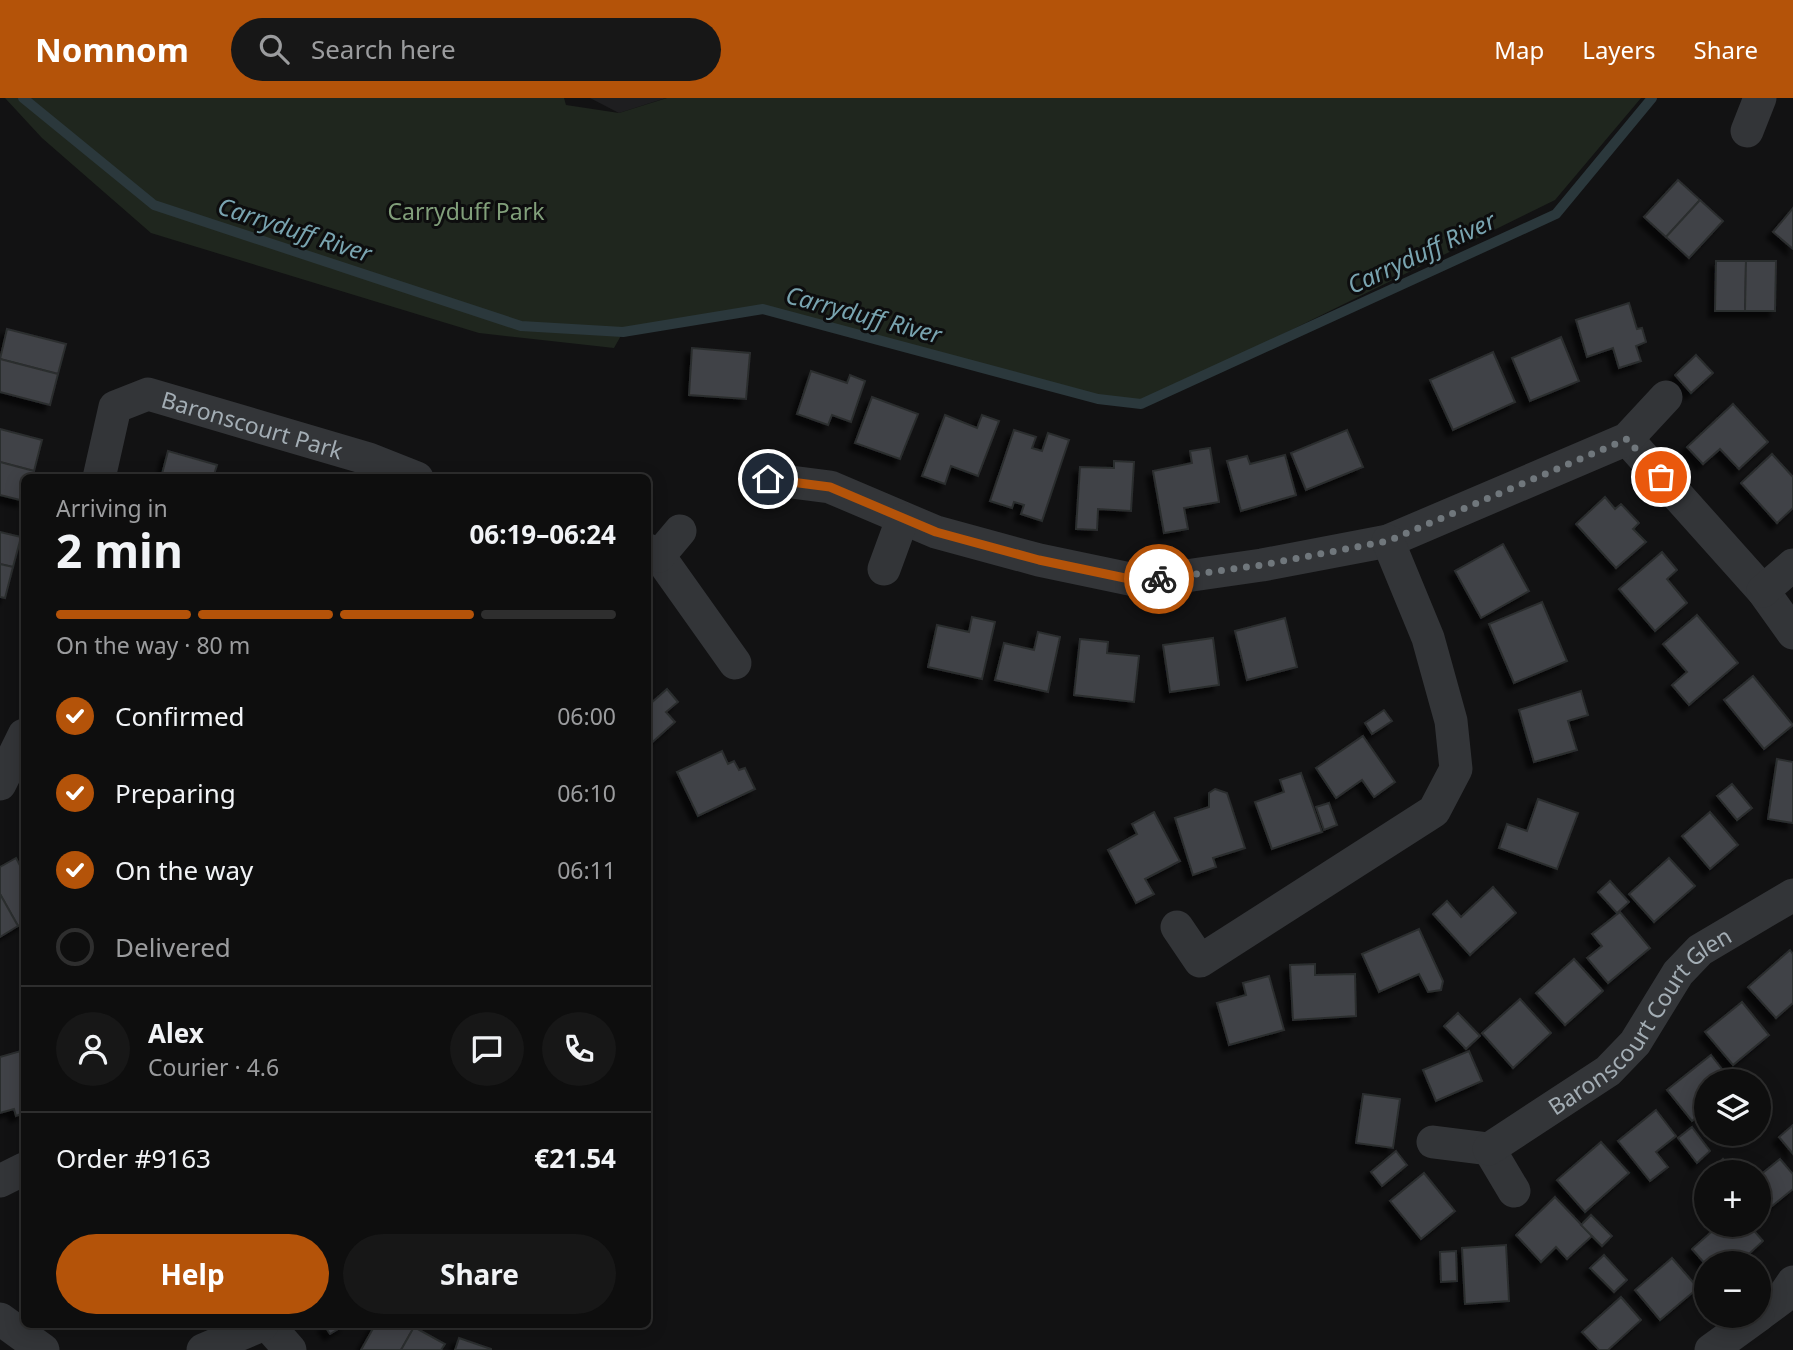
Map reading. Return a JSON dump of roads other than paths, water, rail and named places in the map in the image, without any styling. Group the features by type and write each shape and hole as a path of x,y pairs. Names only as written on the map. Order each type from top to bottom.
{"street":[{"path":"1747,131 1760,98"},
{"name":"Baronscourt Park","path":"100,474 115,407 148,394 369,459 407,474"},
{"path":"768,479 830,487 902,520 1039,560 1144,582 1262,565 1388,541 1627,439 1666,397"},
{"path":"1627,439 1763,591 1793,633"},
{"path":"884,569 902,520"},
{"path":"1177,928 1200,961 1434,811 1456,769 1451,721 1428,638 1388,541"},
{"path":"662,545 734,663"},
{"path":"1763,591 1793,565"},
{"path":"0,784 21,741"},
{"name":"Baronscourt Court Glen","path":"1489,1149 1608,1070 1635,1043 1678,973 1700,950 1793,895"},
{"path":"1433,1142 1489,1149 1514,1191"},
{"path":"0,1181 21,1170"},
{"path":"1771,1306 1782,1298 1793,1283"},
{"path":"0,1319 43,1350"},
{"path":"203,1350 255,1328"},
{"path":"271,1328 290,1350"},
{"path":"1711,1350 1741,1328"}],"waterway":[{"name":"Carryduff River","path":"23,98 154,205 521,326 623,332 763,309 1098,399 1141,404 1556,214 1652,98"}],"park label":[{"name":"Carryduff Park","path":"466,211"}]}
